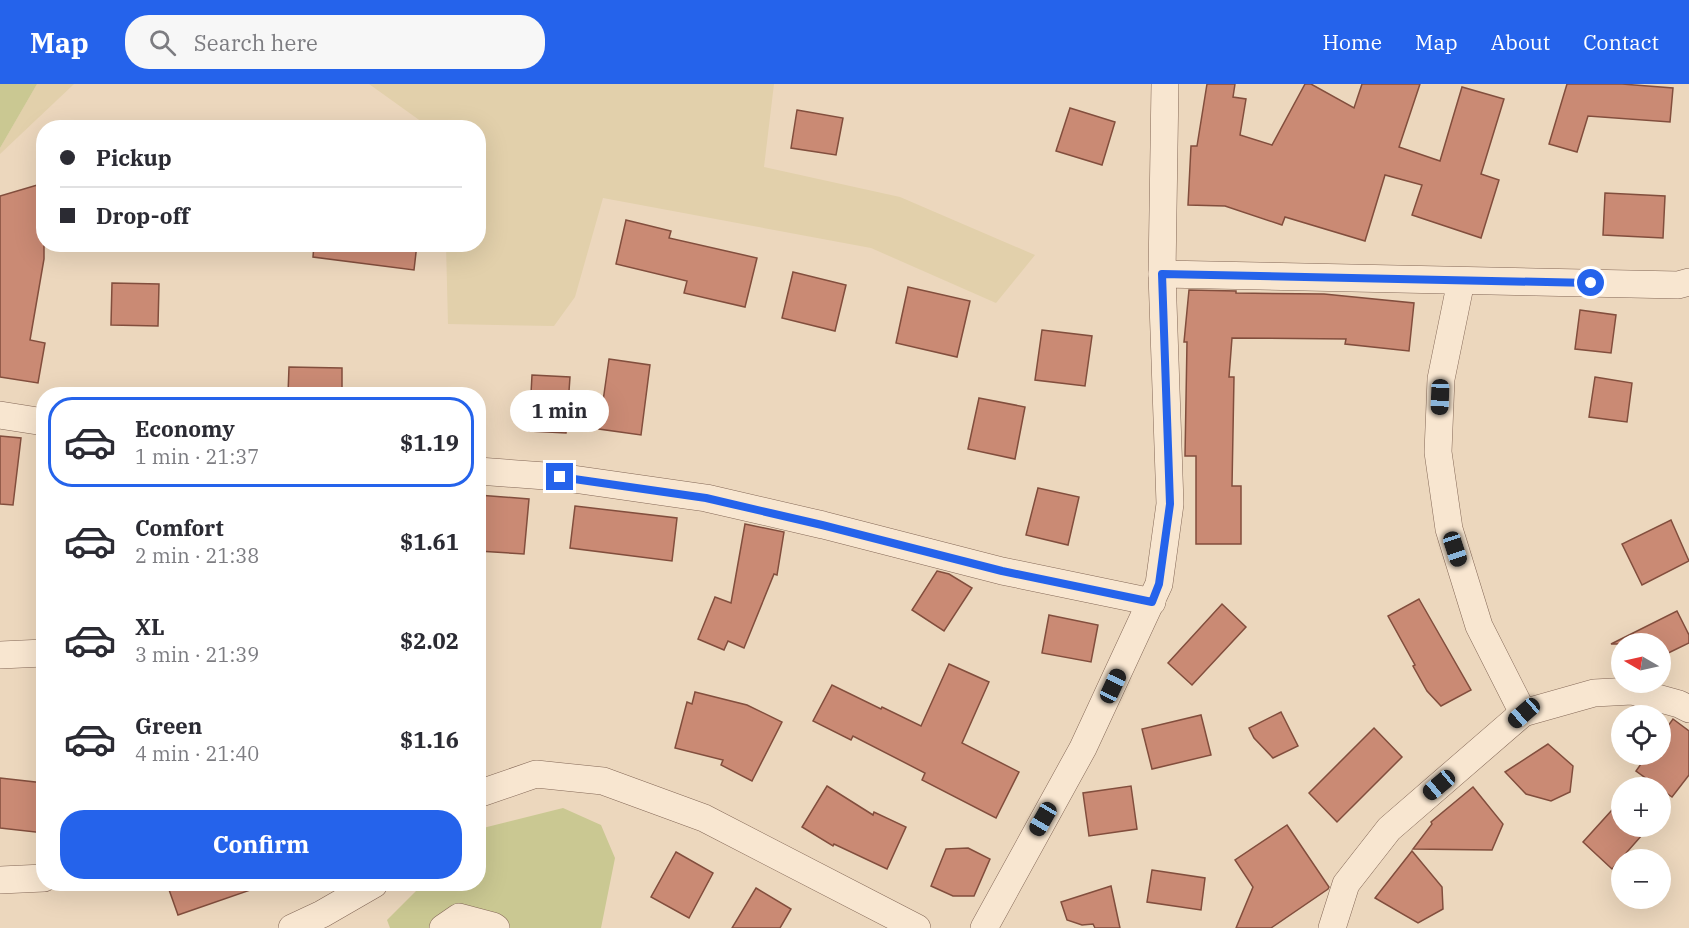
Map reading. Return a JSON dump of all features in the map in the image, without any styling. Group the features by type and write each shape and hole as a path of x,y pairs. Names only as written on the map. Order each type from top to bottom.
{"street":[{"path":"984,928 1083,748 1159,584 1170,504 1162,274 1165,84"},
{"path":"1162,274 1678,285 1689,282"},
{"path":"1461,280 1441,379 1438,452 1449,530 1479,627 1524,713"},
{"path":"0,415 36,421"},
{"path":"486,472 560,477 706,498 1002,571 1152,602"},
{"path":"0,655 36,653"},
{"path":"1332,928 1346,884 1389,829 1524,713 1594,693 1632,691 1689,709"},
{"path":"486,791 536,774 603,781 704,818 917,928"},
{"path":"0,880 36,878"},
{"path":"292,928 362,891"},
{"path":"443,928 459,917 496,928"}],"shaded area":[{"path":"0,84 37,84 0,148"},
{"path":"37,84 74,84 0,154 0,148"},
{"path":"369,84 774,84 764,167 900,197 1035,255 996,303 871,248 603,198 575,297 554,326 448,324 446,252 486,252 486,120 419,120"},
{"path":"563,808 601,825 615,858 601,928 390,928 387,920 416,891 486,891 486,827"}],"building":[{"path":"1207,84 1235,84 1233,97 1246,99 1240,135 1272,145 1305,84 1311,84 1354,108 1362,84 1420,84 1399,147 1440,161 1462,87 1504,99 1481,174 1499,180 1481,238 1412,215 1422,185 1385,175 1365,241 1285,217 1282,225 1225,206 1188,205 1191,146 1197,146"},
{"path":"1567,84 1622,84 1673,88 1670,122 1588,116 1577,152 1549,144"},
{"path":"1070,108 1115,122 1102,165 1056,151"},
{"path":"797,110 843,118 836,155 791,148"},
{"path":"36,185 36,252 44,252 44,259 30,340 45,343 38,383 0,377 0,196"},
{"path":"1605,193 1665,196 1663,238 1603,235"},
{"path":"626,220 671,231 669,238 757,258 745,307 684,293 687,281 616,264"},
{"path":"313,252 416,252 414,270 313,257"},
{"path":"793,272 846,285 835,331 782,318"},
{"path":"112,283 159,284 158,326 111,325"},
{"path":"908,287 970,301 957,357 896,343"},
{"path":"1189,290 1324,294 1414,303 1409,351 1345,344 1346,339 1232,338 1229,377 1234,377 1232,486 1241,486 1241,544 1196,544 1196,456 1185,456 1187,342 1184,342"},
{"path":"1580,310 1616,315 1611,353 1575,349"},
{"path":"1042,330 1092,336 1085,386 1035,380"},
{"path":"609,359 650,365 641,435 599,429"},
{"path":"289,367 342,368 342,387 288,387"},
{"path":"532,375 570,377 566,433 529,431"},
{"path":"1595,377 1632,383 1627,422 1589,417"},
{"path":"979,398 1025,407 1015,459 968,449"},
{"path":"0,436 21,438 13,505 0,504"},
{"path":"1038,488 1079,497 1068,545 1026,535"},
{"path":"486,496 529,499 524,554 486,552"},
{"path":"575,506 677,518 672,561 570,548"},
{"path":"1671,520 1689,561 1642,585 1622,544"},
{"path":"745,524 784,532 777,575 774,574 744,648 728,641 724,650 698,639 715,597 731,603"},
{"path":"937,571 949,574 972,588 944,631 912,610"},
{"path":"1419,599 1471,690 1441,706 1427,691 1388,616"},
{"path":"1222,604 1246,627 1192,685 1168,663"},
{"path":"1677,611 1689,635 1689,643 1671,652 1671,633 1633,633"},
{"path":"1049,615 1098,625 1091,662 1042,653"},
{"path":"949,664 989,682 962,743 1019,772 996,818 922,780 925,773 853,736 851,740 813,721 832,685 921,726"},
{"path":"695,692 747,705 782,722 752,781 721,765 723,760 675,748 687,702 692,704"},
{"path":"1281,712 1298,746 1273,758 1254,738 1249,728"},
{"path":"1201,715 1211,755 1152,769 1142,729"},
{"path":"1673,719 1689,731 1689,775 1672,797 1671,777 1644,777 1636,771 1640,765 1671,765 1671,722"},
{"path":"1374,728 1402,757 1337,822 1309,793"},
{"path":"1548,744 1573,766 1570,792 1551,801 1526,794 1505,772"},
{"path":"0,778 36,782 36,832 0,828"},
{"path":"827,786 873,815 874,812 906,827 887,869 834,844 833,846 802,827"},
{"path":"1131,786 1137,829 1089,836 1083,793"},
{"path":"1473,787 1503,824 1492,850 1413,849 1432,824 1431,822"},
{"path":"1611,811 1611,837 1640,837 1630,849 1611,849 1611,868 1583,842"},
{"path":"1287,825 1329,887 1271,928 1236,928 1253,887 1235,860"},
{"path":"968,848 990,859 974,896 953,896 931,886 946,849"},
{"path":"1412,851 1442,887 1443,909 1418,923 1375,898"},
{"path":"676,852 713,873 689,918 651,897"},
{"path":"1152,870 1205,878 1201,910 1147,902"},
{"path":"1111,886 1120,928 1095,928 1093,924 1082,925 1067,920 1061,902"},
{"path":"756,888 791,909 780,928 732,928"},
{"path":"169,891 247,891 178,915"}],"route":[{"path":"560,477 706,498 1002,571 1152,602 1159,584 1170,504 1162,274 1591,283"}]}
